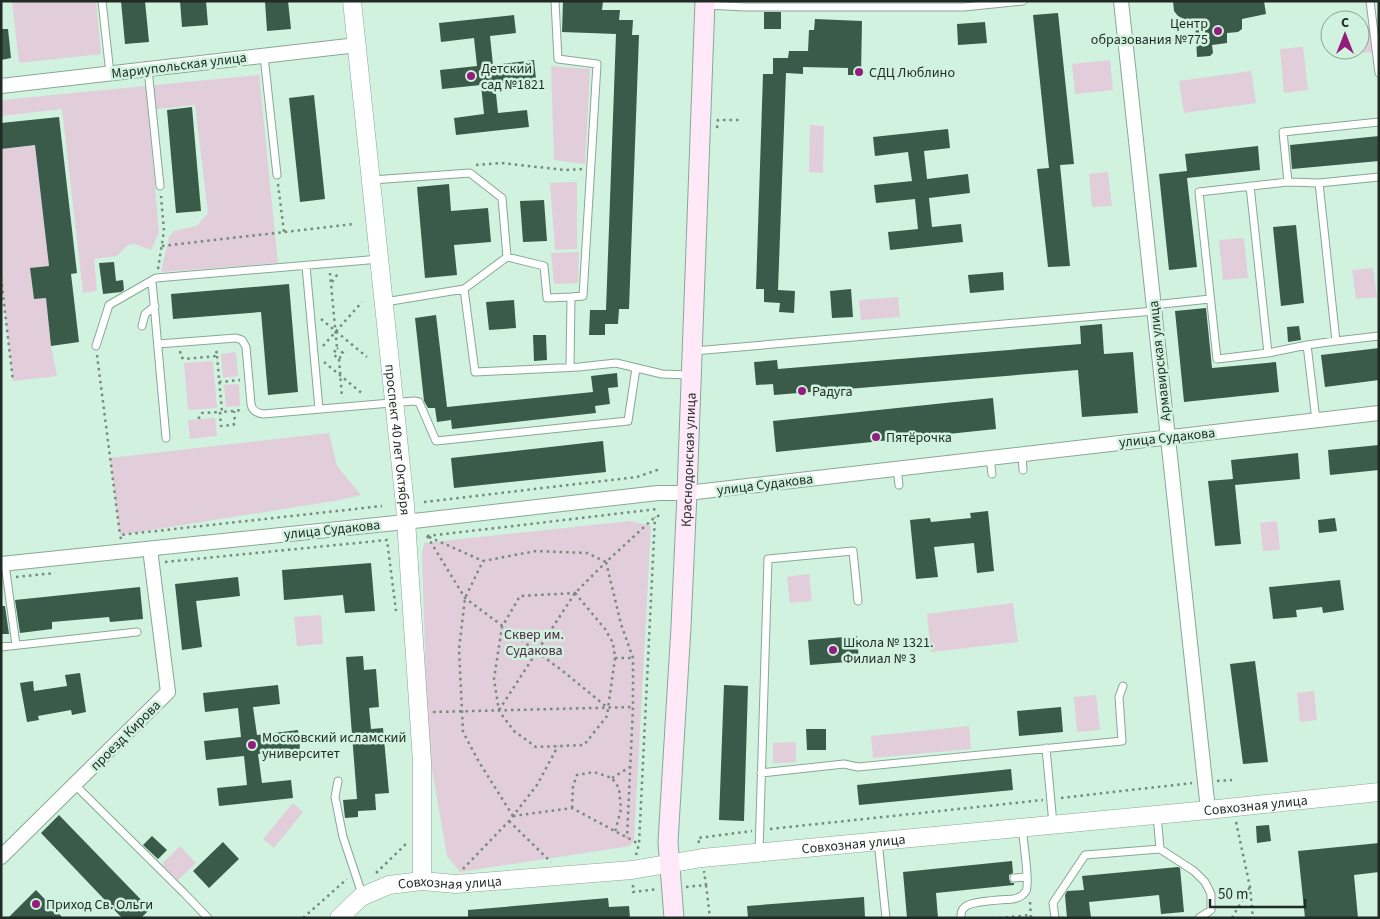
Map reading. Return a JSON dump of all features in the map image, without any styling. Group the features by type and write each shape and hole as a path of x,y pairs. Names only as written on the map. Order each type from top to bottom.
{"main road":[{"name":"Краснодонская улица","path":"674,918 668,842 687,493 705,3"}],"street":[{"name":"проспект 40 лет Октября","path":"352,1 406,522 422,762 422,881"},
{"name":"Армавирская улица","path":"1121,1 1208,810"},
{"name":"Мариупольская улица","path":"1,86 357,45"},
{"name":"улица Судакова","path":"3,564 406,522 658,493 687,493 1379,414"},
{"name":"проезд Кирова","path":"1,857 168,692 150,549"},
{"name":"Совхозная улица","path":"339,918 360,892 389,885 422,881 456,884 632,870 702,858 759,852 1379,792"}],"lane":[{"path":"102,1 110,74"},
{"path":"507,257 544,266 548,298 583,296 597,64 558,59 555,1"},
{"path":"705,3 745,7 964,4 1023,1"},
{"path":"1370,1 1379,73"},
{"path":"264,56 277,175"},
{"path":"148,69 160,186"},
{"path":"1288,182 1283,132 1379,122"},
{"path":"372,180 470,173 502,198 507,257"},
{"path":"1379,178 1318,183 1288,182 1199,192 1217,359 1379,336"},
{"path":"1318,183 1336,341"},
{"path":"1250,186 1268,353"},
{"path":"384,302 464,289 507,257"},
{"path":"96,346 109,304 154,279 380,259"},
{"path":"306,266 315,353 318,409"},
{"path":"154,279 154,306 166,438"},
{"path":"464,289 475,372 616,363 662,374 690,376"},
{"path":"570,367 571,297"},
{"path":"691,351 1154,308 1210,299"},
{"path":"142,326 145,314 154,306"},
{"path":"158,344 236,338 243,342 246,347 251,404 257,413 414,400 418,402 436,441 628,421 636,368"},
{"path":"1306,345 1316,420"},
{"path":"1022,454 1023,470"},
{"path":"990,458 992,474"},
{"path":"897,468 898,485"},
{"path":"759,852 768,559 853,551 858,601"},
{"path":"3,564 16,645"},
{"path":"1,647 137,632"},
{"path":"761,773 844,764 858,767 1122,741 1119,697 1123,686"},
{"path":"1046,748 1053,824"},
{"path":"338,780 335,797 343,837 360,892"},
{"path":"75,785 208,918"},
{"path":"1157,814 1160,849"},
{"path":"961,918 963,908 971,903 1013,899 1024,894 1027,887 1027,877 1022,827"},
{"path":"878,841 886,918"},
{"path":"1055,918 1053,903 1085,855 1160,849 1194,871 1205,882 1211,894 1211,910 1199,918"},
{"path":"1014,878 1027,877"}],"path":[{"path":"717,128 718,120 741,120"},
{"path":"566,170 591,168"},
{"path":"277,175 284,232"},
{"path":"154,279 164,231 160,186"},
{"path":"162,246 354,224"},
{"path":"329,264 337,348 332,354 338,359 343,407"},
{"path":"1,278 13,381"},
{"path":"362,302 315,353 365,397"},
{"path":"310,311 367,357"},
{"path":"216,339 222,426 235,423 234,410"},
{"path":"180,342 182,359 217,356"},
{"path":"96,346 120,535"},
{"path":"337,348 343,353 338,359"},
{"path":"219,382 249,380"},
{"path":"199,419 202,413 253,409"},
{"path":"424,502 637,478 660,469"},
{"path":"428,536 658,509"},
{"path":"498,711 575,593 655,517 661,515"},
{"path":"513,816 572,808 639,844 655,517"},
{"path":"428,536 483,561 536,551 587,553 606,562"},
{"path":"428,536 465,598 608,708"},
{"path":"151,563 387,540 396,616"},
{"path":"483,561 465,598 459,649 463,732 479,762 513,816"},
{"path":"606,562 633,658 633,707 627,838"},
{"path":"6,578 56,573"},
{"path":"575,593 605,628 613,642 615,658 608,716 584,745 536,747 514,731 498,711 494,679 502,627 520,596 575,593"},
{"path":"615,658 633,658"},
{"path":"434,712 633,707"},
{"path":"460,872 513,816 537,785 558,746"},
{"path":"612,778 631,766"},
{"path":"572,808 573,786 577,775 594,772 612,778 619,788 621,809 615,832"},
{"path":"698,838 1232,780"},
{"path":"509,821 552,863"},
{"path":"1236,821 1250,887 1253,918"},
{"path":"360,892 409,839"},
{"path":"303,918 354,872"},
{"path":"706,885 710,918"},
{"path":"1232,918 1250,887"},
{"path":"999,918 1031,914"}],"green space":[{"path":"12,1 96,1 101,54 19,63"},
{"path":"1370,34 1372,52 1370,52"},
{"path":"1303,47 1308,90 1284,93 1280,49"},
{"path":"1110,60 1113,90 1075,94 1072,64"},
{"path":"551,66 590,69 585,164 554,160"},
{"path":"1251,71 1256,103 1184,113 1179,81"},
{"path":"259,75 278,263 161,272 169,237 174,231 197,226 208,213 195,105 148,110 159,232 151,250 135,244 128,245 117,256 94,259 97,291 83,293 62,109 1,116 1,100"},
{"path":"810,125 824,126 823,173 809,172"},
{"path":"35,145 49,266 30,269 34,299 46,298 51,346 57,376 13,381 1,278 1,149"},
{"path":"1108,172 1112,206 1092,207 1089,174"},
{"path":"577,182 577,249 555,250 550,183"},
{"path":"1244,238 1248,278 1223,280 1219,240"},
{"path":"579,252 578,283 554,284 551,253"},
{"path":"1373,268 1377,297 1356,299 1352,270"},
{"path":"898,297 900,317 861,320 859,300"},
{"path":"236,352 238,376 223,378 221,354"},
{"path":"213,361 217,408 188,410 184,363"},
{"path":"239,384 240,406 226,407 224,385"},
{"path":"215,418 217,436 190,439 188,420"},
{"path":"329,433 337,466 361,495 120,535 110,458"},
{"name":"Сквер им. Судакова","path":"630,521 651,526 634,840 630,846 460,872 447,856 428,746 422,555 424,543"},
{"path":"1277,521 1280,550 1263,551 1260,523"},
{"path":"809,574 812,601 790,603 787,577"},
{"path":"1013,603 1018,642 931,652 927,614"},
{"path":"321,615 323,644 297,646 294,617"},
{"path":"1314,691 1317,720 1300,722 1297,693"},
{"path":"1096,695 1100,730 1077,732 1074,697"},
{"path":"969,726 971,749 873,758 871,736"},
{"path":"796,742 796,762 773,763 773,743"},
{"path":"293,803 303,812 274,848 263,839"},
{"path":"180,846 196,863 178,880 162,864"}],"building":[{"path":"121,1 145,1 149,42 125,44"},
{"path":"180,1 206,1 208,25 182,27"},
{"path":"265,1 288,1 291,29 267,31"},
{"path":"563,1 603,1 602,10 620,10 619,20 633,20 632,35 639,35 629,309 619,309 618,324 605,324 605,335 589,335 590,310 606,310 616,34 562,32"},
{"name":"Центр образования №775","path":"1173,1 1264,1 1266,14 1242,19 1242,29 1238,32 1227,33 1227,43 1212,45 1213,53 1210,56 1197,57 1195,19 1184,19 1178,16 1174,11"},
{"path":"764,12 781,12 781,29 764,29"},
{"path":"1058,13 1074,164 1060,165 1070,266 1048,267 1037,169 1049,168 1033,15"},
{"path":"514,15 516,33 490,36 493,65 534,60 536,79 495,84 498,113 527,110 529,127 456,135 454,118 484,114 481,85 442,89 440,70 477,66 474,38 441,42 439,23"},
{"path":"815,19 862,21 861,75 848,75 848,68 803,67 803,74 786,73 778,290 795,291 794,313 779,312 780,303 764,302 764,289 756,289 763,74 773,74 773,58 788,58 789,51 808,51 809,30 814,30"},
{"path":"985,22 987,43 958,45 957,24"},
{"path":"1,29 8,29 11,58 1,60"},
{"path":"314,95 325,199 300,202 289,98"},
{"path":"192,107 201,211 176,213 167,110"},
{"path":"59,117 77,273 71,274 79,342 51,346 46,298 34,299 30,268 49,266 35,145 1,149 1,123"},
{"path":"948,129 950,148 924,151 927,179 968,174 970,193 929,198 932,227 961,224 963,242 890,250 888,232 918,229 915,199 876,203 874,185 912,181 908,152 875,156 873,137"},
{"path":"1379,136 1379,161 1292,169 1290,145"},
{"path":"1258,146 1260,170 1187,178 1197,267 1169,270 1159,174 1187,171 1185,154"},
{"path":"449,184 451,211 488,208 491,242 454,245 457,275 425,278 417,187"},
{"path":"544,200 547,241 523,242 520,201"},
{"path":"1296,225 1304,303 1281,306 1273,227"},
{"path":"114,262 116,281 123,280 124,290 103,294 99,263"},
{"path":"1003,272 1004,290 970,293 968,275"},
{"path":"289,284 298,392 268,395 261,312 173,319 171,294"},
{"path":"851,289 853,317 832,318 830,291"},
{"path":"514,300 516,328 489,330 486,302"},
{"path":"1206,308 1212,368 1276,362 1279,392 1184,402 1175,311"},
{"path":"436,315 447,407 593,392 591,376 617,373 618,387 608,388 610,404 595,406 596,413 452,429 451,420 437,422 435,408 428,408 424,401 415,318"},
{"path":"1102,324 1104,354 1133,352 1138,413 1082,417 1078,370 774,395 773,384 756,385 754,362 777,360 778,369 1081,344 1080,326"},
{"path":"1299,326 1301,340 1288,342 1287,327"},
{"path":"533,335 546,335 547,360 534,361"},
{"path":"1379,348 1379,380 1325,387 1321,355"},
{"path":"993,398 996,429 776,452 773,421"},
{"path":"603,441 606,472 454,488 451,458"},
{"path":"1379,445 1379,470 1330,475 1328,450"},
{"path":"1298,453 1300,479 1235,485 1241,544 1215,546 1208,481 1233,479 1231,460"},
{"path":"988,511 994,571 977,573 974,543 934,547 938,577 916,579 910,520 930,518 931,522 971,518 970,513"},
{"path":"1335,518 1337,531 1319,533 1318,520"},
{"path":"371,563 375,611 345,613 343,595 284,600 282,570"},
{"path":"238,577 240,596 196,601 202,647 182,650 175,584"},
{"path":"1340,580 1344,610 1323,613 1322,607 1296,610 1297,617 1273,619 1269,587"},
{"path":"140,587 143,619 110,622 109,617 52,622 52,629 20,633 15,600"},
{"path":"1,606 5,606 9,634 1,634"},
{"name":"Школа № 1321. Филиал № 3","path":"857,636 859,661 810,665 808,640"},
{"path":"363,656 364,670 376,669 379,707 369,708 371,729 383,728 389,793 375,794 376,810 358,811 358,817 345,818 343,800 357,799 346,657"},
{"path":"1255,661 1268,762 1243,764 1230,664"},
{"path":"80,673 86,712 72,715 71,710 38,716 39,720 27,722 20,683 33,681 34,691 67,686 65,675"},
{"name":"Московский исламский университет","path":"278,685 280,704 253,707 257,735 298,730 300,749 258,754 262,783 291,780 293,798 219,806 217,788 247,785 244,756 206,760 204,741 241,737 238,708 205,712 203,693"},
{"path":"724,685 748,686 744,821 719,820"},
{"path":"1061,707 1063,732 1019,736 1017,711"},
{"path":"806,729 826,729 826,750 807,750"},
{"path":"1011,769 1013,790 859,805 857,785"},
{"path":"59,815 150,909 141,918 122,918 41,833"},
{"path":"1269,825 1271,841 1257,843 1256,826"},
{"path":"152,836 167,850 158,859 143,845"},
{"path":"223,842 239,859 209,888 193,871"},
{"path":"1379,843 1379,872 1354,875 1358,918 1305,918 1298,851"},
{"path":"1012,861 1013,873 1009,875 1009,879 1014,885 936,893 938,918 907,918 903,872"},
{"path":"1180,868 1184,912 1161,914 1159,895 1089,902 1091,918 1067,918 1065,895 1067,891 1084,890 1082,876"},
{"name":"Приход Св. Ольги","path":"36,890 63,918 8,918"},
{"path":"864,897 865,918 748,918 747,906"},
{"path":"608,898 609,907 629,906 630,918 468,918 468,910"}],"place":[{"name":"Центр образования №775","path":"1218,31"},
{"name":"СДЦ Люблино","path":"859,72"},
{"name":"Детский сад №1821","path":"471,76"},
{"name":"Радуга","path":"802,391"},
{"name":"Пятёрочка","path":"876,437"},
{"name":"Школа № 1321. Филиал № 3","path":"833,650"},
{"name":"Московский исламский университет","path":"252,745"},
{"name":"Приход Св. Ольги","path":"36,904"}]}
